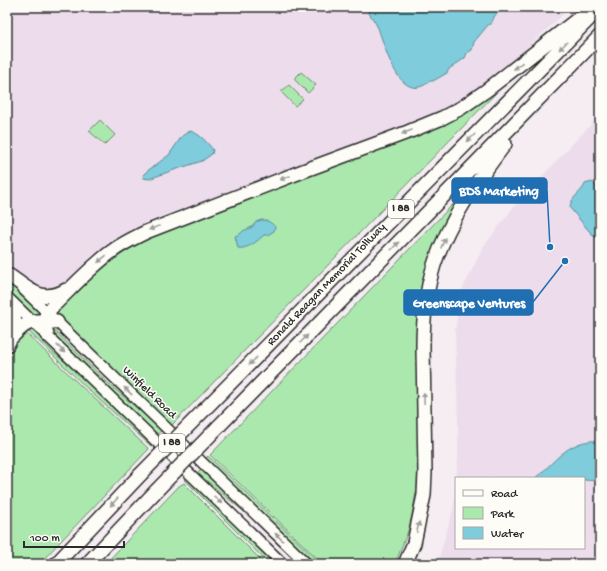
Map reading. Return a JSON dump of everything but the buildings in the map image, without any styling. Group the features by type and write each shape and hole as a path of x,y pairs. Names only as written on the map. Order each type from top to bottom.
{"highway":[{"path":"9,341 22,326 45,319 79,280 111,251 146,232 408,132 461,108 509,74 593,7"},
{"name":"Ronald Reagan Memorial Tollway","path":"56,564 141,474 600,8"},
{"name":"Ronald Reagan Memorial Tollway","path":"87,564 218,427 600,36"},
{"path":"405,564 414,543 424,495 426,473 423,327 429,283 434,265 448,231 469,194 492,160 538,100"},
{"path":"8,275 34,292 48,297 59,294 79,280"},
{"path":"7,302 16,321 9,341"},
{"path":"45,319 44,327 47,335"}],"main road":[{"name":"Winfield Road","path":"8,275 45,319 307,564"},
{"name":"Winfield Road","path":"7,297 45,319"},
{"path":"47,335 283,564"}],"shaded area":[{"path":"7,7 571,7 502,71 469,96 442,111 412,124 149,221 111,241 93,255 52,293 31,284 7,262"},
{"path":"600,115 600,564 436,564 454,506 455,493 455,549 585,549 585,477 456,477 458,459 458,418 455,331 461,292 484,246 516,204"}],"green space":[{"path":"301,72 316,85 308,93 294,79"},
{"path":"289,85 303,99 295,106 281,92"},
{"path":"498,89 495,94 171,426 56,315 81,288 97,274 122,254 141,242"},
{"path":"100,120 115,135 105,145 89,131"},
{"path":"457,200 420,301 416,338 417,487 408,531 395,564 323,564 210,455"},
{"path":"7,281 41,313 39,315 30,313 7,291"},
{"path":"30,325 54,353 84,377 153,444 151,446 95,396 25,328"},
{"path":"23,330 149,449 39,564 7,564 7,358"},
{"path":"54,330 107,382 162,430 157,435 59,341 54,334"},
{"path":"208,456 321,564 313,564 205,459"},
{"path":"202,468 259,524 197,473"},
{"path":"188,477 277,564 269,564 185,480"},
{"path":"184,483 265,564 105,564 179,486"}],"water":[{"path":"365,7 501,7 491,24 488,25 474,42 472,50 467,53 465,58 449,69 447,73 419,87 410,86 402,81 395,71 378,28"},
{"path":"190,131 206,141 213,150 212,154 202,161 149,179 144,178 143,175 169,155 182,136"},
{"path":"592,182 600,189 600,242 570,208 572,201 585,184"},
{"path":"261,220 272,224 275,227 274,231 268,235 264,235 245,248 238,248 235,236 252,227 256,222"},
{"path":"600,440 600,481 585,480 585,477 536,477 560,455 583,442"}],"place":[{"name":"BDS Marketing","path":"550,247"},
{"name":"Greenscape Ventures","path":"565,261"}]}
